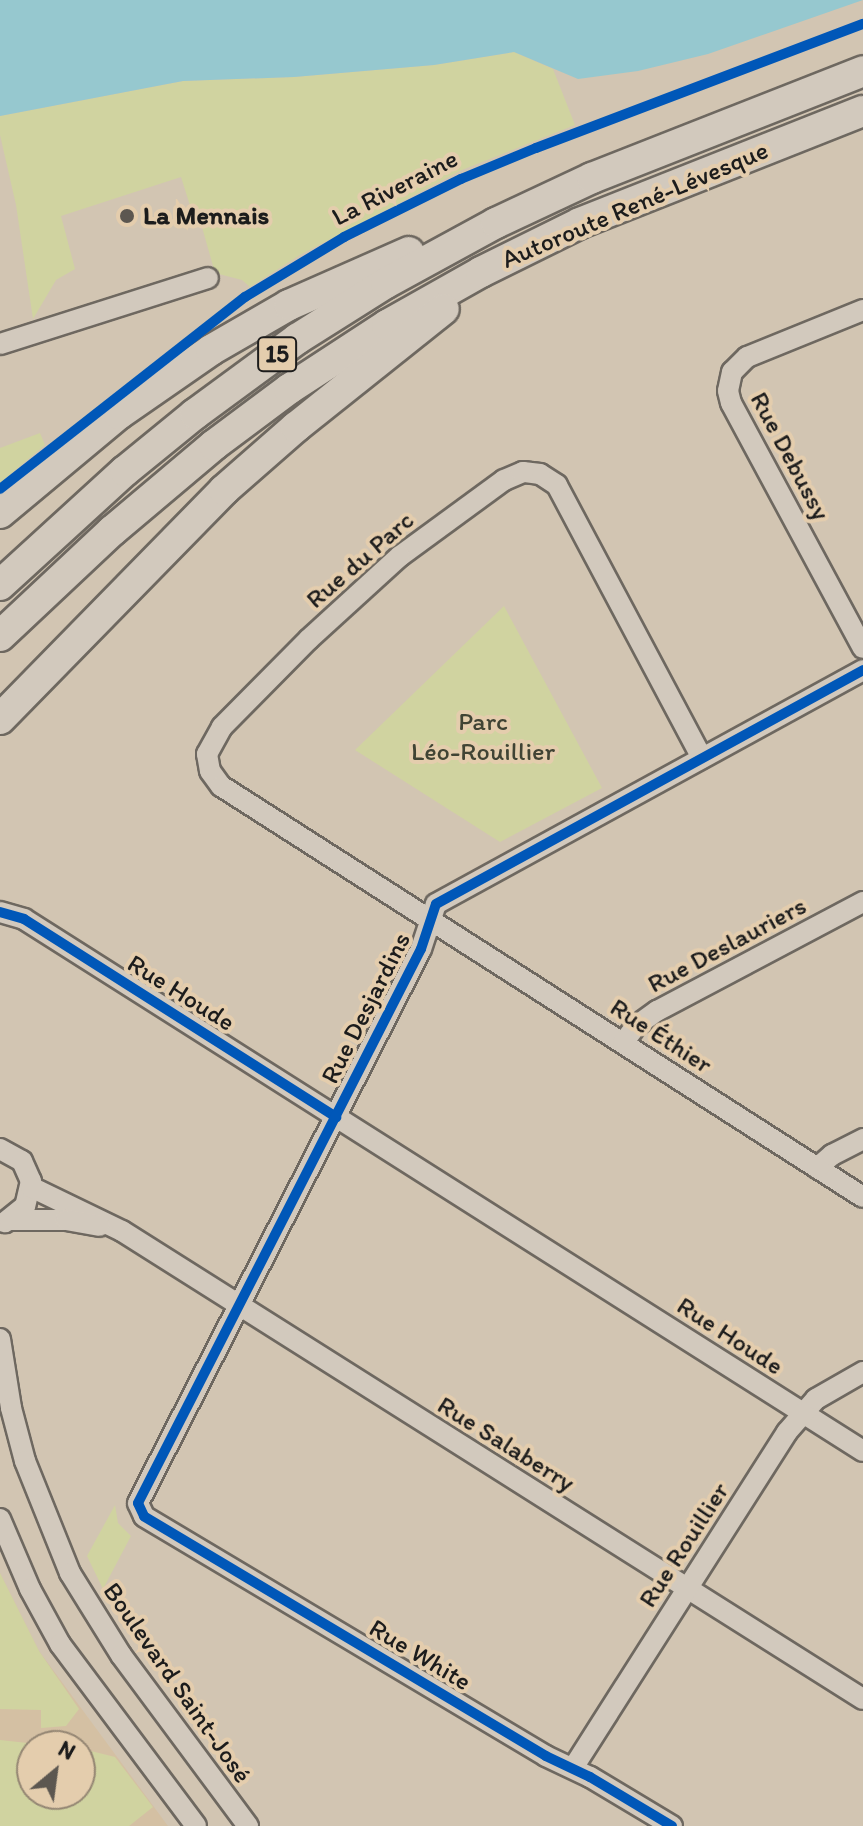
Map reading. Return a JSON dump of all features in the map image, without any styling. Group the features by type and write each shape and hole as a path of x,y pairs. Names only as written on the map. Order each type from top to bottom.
{"highway":[{"name":"Autoroute René-Lévesque","path":"0,585 149,450 297,339 432,257 592,178 863,71"},
{"name":"Autoroute René-Lévesque","path":"0,636 144,503 247,420 387,325 512,256 634,200 863,111"},
{"path":"0,513 119,414 241,331 361,272 592,178"},
{"path":"0,719 234,481 512,256"}],"street":[{"path":"0,344 208,278"},
{"name":"Rue Debussy","path":"863,310 747,357 732,372 728,391 731,403 863,648"},
{"name":"Rue du Parc","path":"430,921 221,786 210,771 207,754 222,727 309,639 415,543 504,480 532,472 557,485 702,758"},
{"name":"Rue Desjardins","path":"148,1518 140,1512 138,1503 427,938 433,909 443,898 863,670"},
{"name":"Rue Deslauriers","path":"623,1043 636,1026 657,1011 863,902"},
{"name":"Rue Houde","path":"0,912 24,919 863,1451"},
{"name":"Rue Éthier","path":"430,921 863,1197"},
{"path":"817,1168 832,1155 863,1139"},
{"path":"0,1149 22,1161 31,1187 25,1206 3,1227"},
{"name":"Rue Salaberry","path":"31,1187 122,1231 863,1699"},
{"name":"Rue Salaberry","path":"3,1227 66,1220 122,1231"},
{"name":"Boulevard Saint-José","path":"0,1339 11,1408 25,1461 70,1573 108,1637 248,1826"},
{"name":"Rue Rouillier","path":"573,1768 802,1413 826,1391 863,1372"},
{"name":"Rue White","path":"148,1518 672,1826"},
{"path":"0,1519 22,1572 60,1644 196,1826"}],"shaded area":[{"path":"0,1573 39,1651 168,1826 0,1826"}],"green space":[{"path":"514,52 553,69 575,125 462,170 300,255 250,287 242,280 215,273 198,213 193,215 181,177 61,216 75,269 56,280 33,319 16,205 0,135 0,116 183,81 294,77 434,65"},
{"path":"40,433 45,445 0,483 0,448"},
{"name":"Parc Léo-Rouillier","path":"504,606 602,788 500,842 355,750"},
{"path":"115,1505 118,1523 131,1536 103,1589 87,1556"},
{"path":"0,1573 39,1651 79,1709 66,1726 41,1728 41,1710 0,1709"},
{"path":"0,1740 16,1742 16,1810 96,1810 96,1752 115,1757 153,1807 129,1826 0,1826"}],"water":[{"path":"0,0 863,0 708,54 638,71 578,79 514,52 434,65 294,77 183,81 0,116"}],"cycle path":[{"name":"La Riveraine","path":"0,489 245,297 344,237 461,179 536,148 863,24"},
{"path":"672,1826 590,1777 546,1756 144,1516 138,1503 421,949 436,904 863,670"},
{"path":"0,912 24,919 336,1117"}],"place":[{"name":"La Mennais","path":"127,216"}]}
